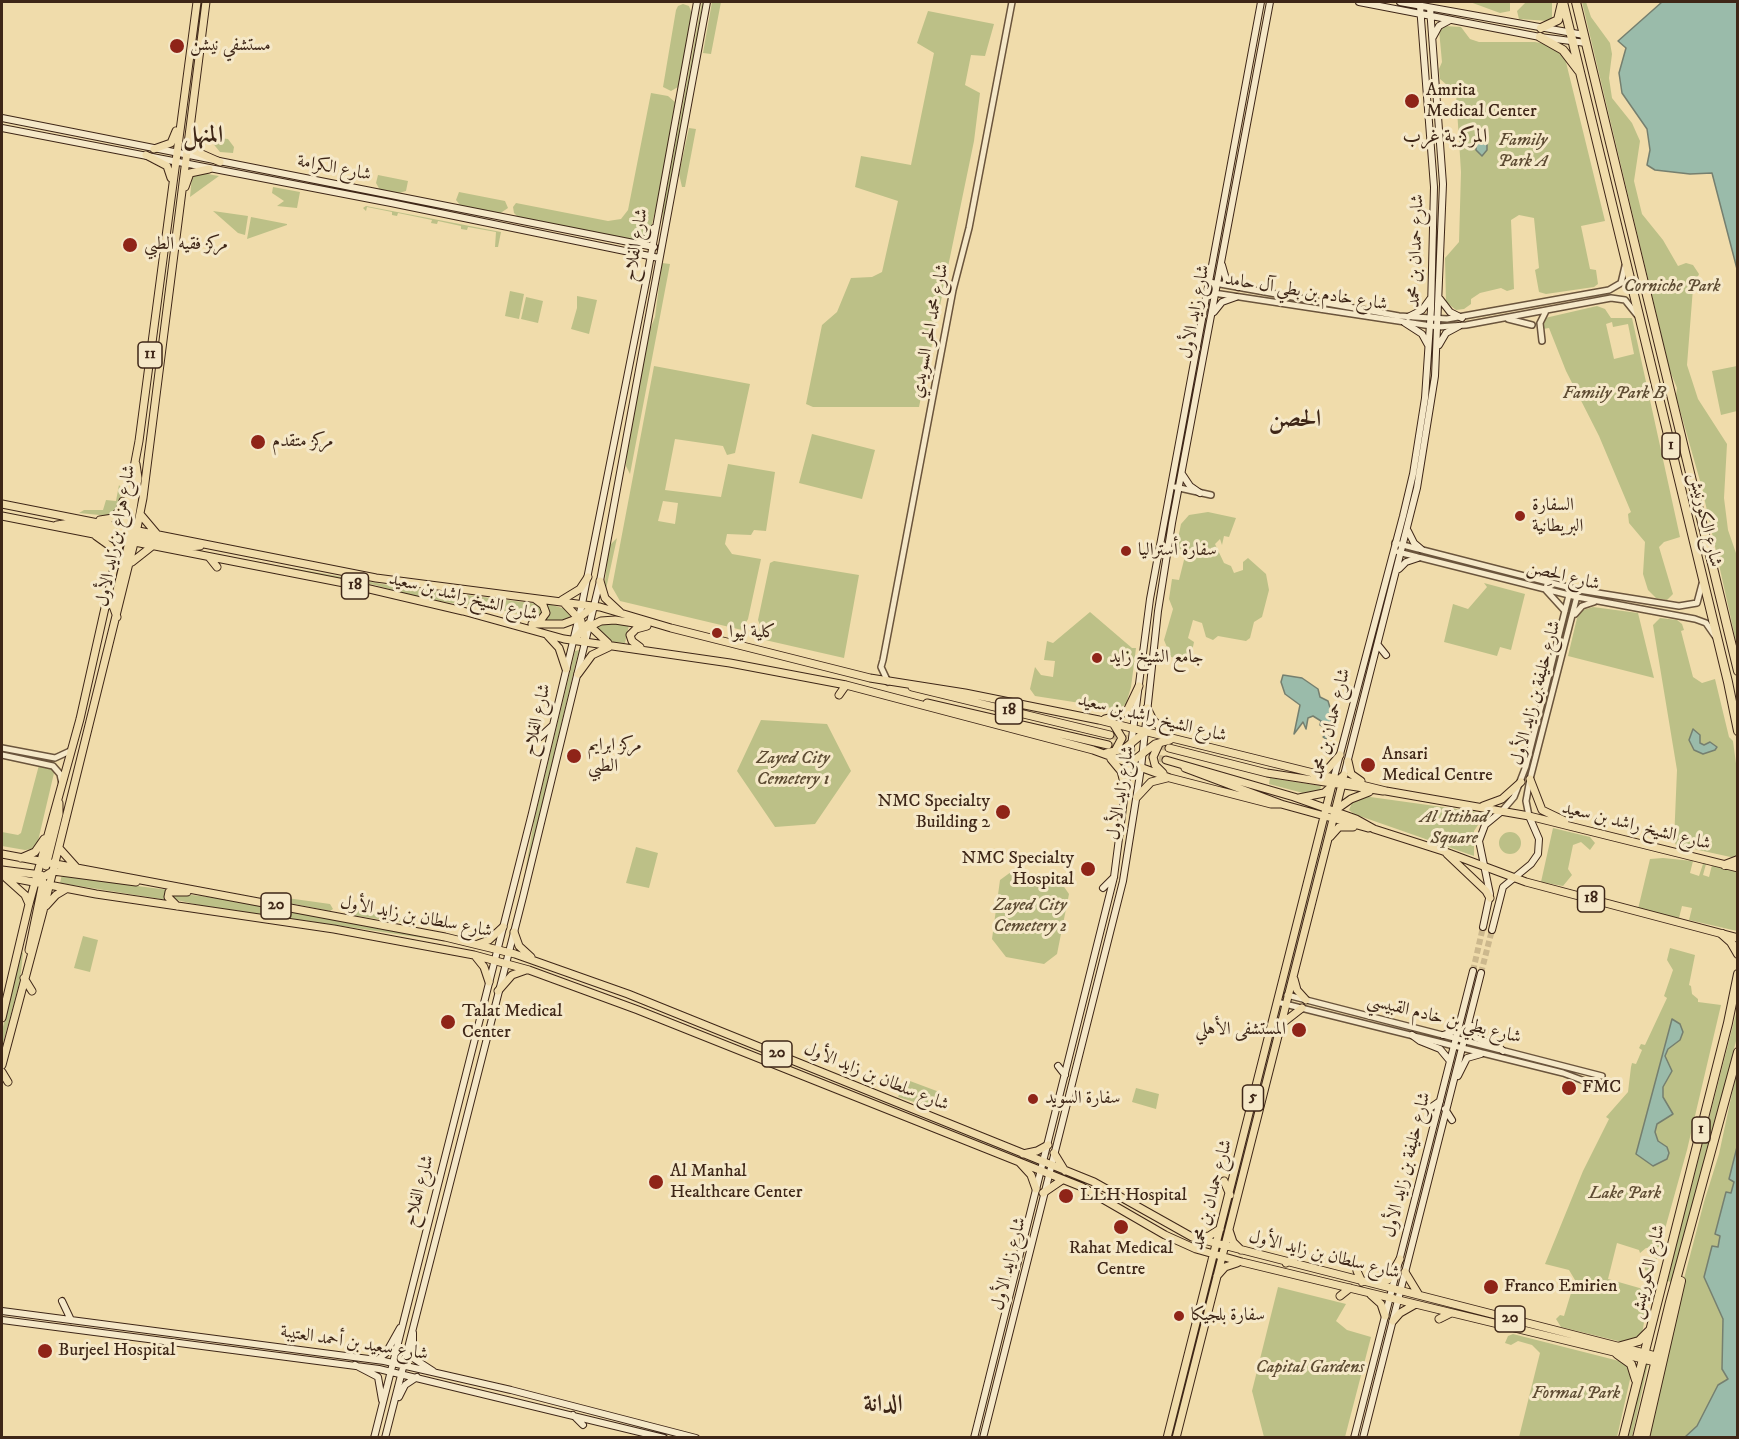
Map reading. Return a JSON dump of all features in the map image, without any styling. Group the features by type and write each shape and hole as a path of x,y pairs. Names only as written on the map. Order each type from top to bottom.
{"highway":[{"path":"1541,28 1558,20 1563,2"},
{"name":"شارع الكورنيش","path":"1563,2 1718,640 1737,731"},
{"path":"1569,2 1575,29 1584,37"},
{"name":"شارع الكورنيش","path":"1576,2 1737,671"},
{"path":"1540,37 1563,50 1581,75"},
{"path":"1725,865 1737,860"},
{"path":"1722,934 1731,942 1737,954"},
{"name":"شارع الكورنيش","path":"1623,1437 1728,1023 1737,974"},
{"name":"شارع الكورنيش","path":"1637,1437 1737,1052"},
{"name":"شارع الكورنيش","path":"1645,1437 1681,1282 1683,1261"},
{"path":"1656,1357 1651,1348 1660,1308 1659,1298"},
{"path":"1621,1346 1639,1341 1651,1327"},
{"path":"1617,1354 1630,1364 1636,1386"}],"main road":[{"name":"شارع هزاع بن زايد الأول","path":"2,1018 29,904 59,848 129,567 135,462 197,2"},
{"name":"شارع هزاع بن زايد الأول","path":"2,1065 43,911 49,832 117,559 140,514 206,2"},
{"name":"شارع الفلاح","path":"582,604 651,257 697,2"},
{"name":"شارع الفلاح","path":"587,627 600,581 707,2"},
{"name":"شارع زايد الأول","path":"983,1437 1043,1193 1048,1145 1114,877 1148,608 1261,2"},
{"path":"1359,2 1540,37 1584,37"},
{"path":"1400,2 1541,28 1573,38"},
{"name":"شارع زايد الأول","path":"974,1437 1036,1189 1054,1153 1123,881 1142,768 1158,611 1217,283 1271,4"},
{"name":"شارع حمدان بن محمد","path":"1176,1437 1216,1278 1217,1256 1229,1229 1328,842 1340,755 1413,474 1425,398 1429,347 1434,171 1420,6"},
{"name":"شارع حمدان بن محمد","path":"1338,782 1347,760 1402,553 1430,424 1440,298 1443,184 1430,8"},
{"path":"1432,40 1437,28 1451,20"},
{"name":"شارع الكرامة","path":"2,118 154,149 185,164 659,258"},
{"path":"154,149 171,143 181,121"},
{"name":"شارع الكرامة","path":"2,128 146,155 176,158 186,155 661,248"},
{"path":"189,134 195,151 220,162"},
{"path":"146,155 167,166 173,182"},
{"path":"180,197 190,173 209,169"},
{"path":"631,242 645,240 656,225"},
{"path":"630,253 643,261 647,277"},
{"path":"1221,262 1226,277 1238,287"},
{"path":"1429,347 1422,334 1407,320 1422,310 1431,296"},
{"path":"1211,318 1222,302 1236,297"},
{"path":"1440,298 1450,312 1462,318"},
{"path":"1437,352 1446,333 1459,326"},
{"path":"57,514 105,521 113,518 122,508 129,474 135,462"},
{"path":"1182,474 1190,486 1200,493"},
{"name":"شارع الشيخ راشد بن سعيد","path":"2,504 57,514 129,536 151,547 350,584 573,640 648,650 846,685 1104,754 1170,778 1271,804 1281,804"},
{"path":"140,514 158,535"},
{"name":"شارع الشيخ راشد بن سعيد","path":"2,516 94,535 158,535 376,578 594,606 671,628 870,678 908,686 965,693 1099,720 1318,774 1338,782"},
{"path":"55,526 70,523 189,547 204,544"},
{"path":"1407,529 1414,543 1421,549"},
{"path":"94,535 110,546 117,559"},
{"path":"117,618 113,606 129,536"},
{"path":"129,567 140,553 151,547"},
{"path":"209,557 217,567"},
{"path":"1396,572 1404,564 1418,558"},
{"path":"559,600 575,594 588,577"},
{"path":"600,581 605,598 620,612"},
{"path":"532,624 540,621 546,613 543,605 533,598"},
{"path":"559,600 582,616"},
{"path":"582,604 582,616 587,627 613,646"},
{"path":"515,625 555,625 582,616 594,606"},
{"name":"شارع الفلاح","path":"374,1437 573,640 582,616"},
{"path":"573,640 587,627 615,620 671,628"},
{"path":"648,650 637,646 630,635 636,629 652,625"},
{"path":"585,642 587,627"},
{"path":"546,634 559,648 566,669"},
{"name":"شارع الفلاح","path":"385,1437 514,932 585,642"},
{"path":"1378,645 1386,655"},
{"path":"578,674 592,655 613,646"},
{"path":"839,695 846,685"},
{"name":"شارع الشيخ راشد بن سعيد","path":"908,686 943,697 1110,735"},
{"path":"1099,720 1123,714 1139,686"},
{"name":"شارع الشيخ راشد بن سعيد","path":"918,703 950,706 1108,745"},
{"path":"1147,708 1153,720 1174,740"},
{"path":"1109,723 1118,729 1122,738 1113,752"},
{"path":"540,737 552,726"},
{"path":"1104,754 1132,744 1146,731"},
{"path":"1130,764 1143,752 1163,741 1174,740"},
{"path":"1163,741 1155,750 1154,761 1157,768 1170,778"},
{"name":"شارع الشيخ راشد بن سعيد","path":"1169,748 1258,771 1338,782 1529,816 1737,868"},
{"path":"1104,754 1119,766 1126,791"},
{"path":"1318,774 1327,770 1340,755"},
{"name":"شارع الشيخ راشد بن سعيد","path":"1166,760 1294,797 1371,829 1443,850 1513,876 1737,938"},
{"path":"1347,760 1354,777 1372,789"},
{"name":"شارع الشيخ راشد بن سعيد","path":"1178,764 1194,773 1281,804 1307,811 1331,813"},
{"path":"1137,797 1151,782 1170,778"},
{"path":"1530,779 1535,798 1542,810 1571,827"},
{"path":"1294,797 1314,796 1338,782"},
{"path":"1480,807 1502,799 1521,782"},
{"path":"1331,813 1351,799 1372,789"},
{"path":"30,956 30,934 59,814 58,798"},
{"path":"1307,811 1317,822 1320,834"},
{"name":"شارع خليفة بن زايد الأول","path":"1483,927 1490,898 1485,866 1479,850 1481,833 1485,825 1502,811"},
{"name":"شارع حمدان بن محمد","path":"1220,1245 1220,1229 1279,993 1320,834 1323,824 1331,813"},
{"name":"شارع خليفة بن زايد الأول","path":"1492,930 1502,889 1513,876 1531,864 1538,854 1539,839 1529,816"},
{"path":"1328,842 1339,827 1371,829"},
{"path":"20,858 35,852 49,832"},
{"path":"59,848 78,869"},
{"path":"1443,850 1486,891 1490,898"},
{"name":"شارع سلطان بن زايد الأول","path":"2,854 20,858 66,889 334,929 474,956 529,970 1046,1168 1094,1182 1124,1195 1197,1238 1286,1263 1621,1346 1643,1356"},
{"path":"2,859 15,864 14,869 3,873 25,895 29,904"},
{"name":"شارع سلطان بن زايد الأول","path":"3,873 45,874 78,869 207,891 508,952 628,994 1020,1158"},
{"path":"45,874 128,883 143,880"},
{"path":"1103,888 1114,877"},
{"path":"43,911 51,900 66,889"},
{"path":"177,906 168,897 171,891 207,891"},
{"path":"474,944 489,940 503,927"},
{"path":"514,932 519,946 535,960"},
{"path":"474,956 484,967 489,982"},
{"path":"498,991 512,975 529,970"},
{"name":"شارع خليفة بن زايد الأول","path":"1363,1437 1398,1300 1396,1290 1400,1259 1473,971"},
{"name":"شارع خليفة بن زايد الأول","path":"1354,1437 1390,1298 1405,1272 1481,973"},
{"path":"1294,976 1297,990 1306,1000"},
{"path":"24,978 32,991"},
{"path":"1280,1026 1290,1015 1302,1008"},
{"path":"1473,1008 1472,1033 1477,1039 1498,1046 1503,1051"},
{"path":"1443,1035 1452,1032 1462,1019"},
{"path":"1412,1035 1440,1049 1450,1061"},
{"path":"1450,1090 1464,1061 1481,1054"},
{"path":"1058,1066 1065,1075"},
{"path":"2,1072 8,1082"},
{"path":"1430,1108 1440,1101"},
{"path":"1445,1109 1452,1120"},
{"path":"1036,1189 1031,1175 1020,1158 1048,1145"},
{"path":"1054,1153 1065,1172"},
{"path":"1417,1153 1424,1162"},
{"name":"شارع سلطان بن زايد الأول","path":"1046,1168 1062,1180 1082,1187 1165,1235 1217,1256 1617,1354 1656,1357"},
{"path":"1043,1193 1062,1180"},
{"path":"1224,1181 1230,1195"},
{"path":"1122,1216 1130,1213"},
{"path":"1197,1238 1209,1236 1220,1229"},
{"path":"1229,1229 1233,1242 1241,1251"},
{"path":"1196,1249 1209,1270"},
{"name":"شارع حمدان بن محمد","path":"1167,1437 1209,1270 1217,1256"},
{"path":"1286,1263 1297,1256"},
{"path":"1372,1284 1388,1280 1400,1259"},
{"path":"1216,1278 1225,1267 1242,1262"},
{"path":"1357,1270 1362,1282"},
{"path":"1405,1272 1419,1296"},
{"path":"1288,1274 1293,1284"},
{"path":"1340,1296 1350,1288"},
{"path":"1369,1293 1381,1304 1385,1316"},
{"path":"62,1301 71,1320"},
{"path":"1393,1321 1404,1310 1416,1305"},
{"name":"شارع سعيد بن أحمد العتيبة","path":"2,1311 376,1360 433,1371 696,1437"},
{"path":"1439,1319 1451,1313"},
{"name":"شارع سعيد بن أحمد العتيبة","path":"2,1320 390,1371 664,1437"},
{"path":"376,1360 386,1353 394,1336 401,1328"},
{"path":"412,1330 413,1358 433,1371"},
{"path":"1370,1350 1377,1345"},
{"path":"1195,1361 1201,1369"},
{"path":"354,1365 378,1377 382,1401"},
{"path":"393,1405 405,1385 417,1377"},
{"path":"528,1412 537,1406"},
{"path":"573,1414 583,1425"}],"street":[{"name":"شارع محمد الحر السويدي","path":"882,667 949,310 969,228 1012,2"},
{"path":"1626,258 1623,279 1609,290 1614,293 1611,298 1626,301 1640,319"},
{"name":"شارع خادم بن بطي آل حامد","path":"1209,282 1438,327 1459,326 1611,298"},
{"name":"شارع خادم بن بطي آل حامد","path":"1207,292 1407,320 1462,318 1609,290"},
{"path":"1542,341 1541,320 1548,310"},
{"path":"1503,318 1532,325"},
{"path":"1171,487 1210,495"},
{"path":"1169,495 1178,497"},
{"name":"شارع الحِصن","path":"1395,543 1579,590 1679,606"},
{"name":"شارع الحِصن","path":"1393,551 1569,596 1704,622 1718,640"},
{"path":"1677,615 1682,612 1679,606 1697,603 1703,579"},
{"path":"1544,588 1565,612"},
{"name":"شارع خليفة بن زايد الأول","path":"1502,811 1514,796 1521,782 1571,588"},
{"name":"شارع خليفة بن زايد الأول","path":"1529,816 1526,801 1530,779 1579,590"},
{"path":"1572,618 1582,606 1600,602"},
{"path":"870,678 882,667 888,682"},
{"path":"2,748 55,758 71,750"},
{"path":"2,755 53,766 60,774 62,785"},
{"name":"شارع بطي بن خادم القبيسي","path":"1279,993 1443,1035 1456,1043"},
{"name":"شارع بطي بن خادم القبيسي","path":"1277,1002 1412,1035 1512,1053 1602,1076"},
{"name":"شارع بطي بن خادم القبيسي","path":"1463,1045 1481,1054 1585,1079 1598,1086"},
{"path":"1512,1053 1522,1048"}],"green space":[{"path":"702,2 705,2 661,239 663,209"},
{"path":"712,2 721,2 711,54 703,53"},
{"path":"1470,2 1510,2 1510,11 1500,13"},
{"path":"1526,2 1552,2 1552,19 1548,21 1519,19 1517,11"},
{"name":"Corniche Park","path":"1582,2 1586,2 1591,17 1610,43 1612,54 1609,78 1612,98 1632,123 1640,141 1634,181 1642,214 1663,240 1678,266 1686,263 1693,265 1699,274 1693,288 1687,365 1698,399 1727,444 1724,498 1728,530 1737,556 1737,646 1702,488 1676,396 1677,388 1670,371"},
{"path":"683,4 689,6 692,14 678,87 671,91 663,87 676,10"},
{"path":"928,11 994,24 985,56 971,55 965,85 980,93 974,141 919,407 813,407 806,404 822,325 837,312 851,278 872,277 882,272 898,201 855,187 861,156 911,165 934,53 917,43"},
{"name":"Family Park A","path":"1444,26 1461,27 1470,39 1479,42 1535,42 1546,44 1564,54 1605,221 1581,226 1590,269 1596,270 1598,284 1594,287 1546,294 1539,292 1535,270 1539,268 1534,218 1519,215 1511,220 1514,289 1507,291 1501,288 1480,293 1471,299 1471,304 1464,309 1456,310 1446,302 1445,258 1459,242 1461,172 1456,93 1440,79 1439,69 1442,62 1439,30"},
{"path":"651,93 668,96 675,102 661,187 650,232 641,241 518,217 514,213 513,207 516,203 608,221 621,219 628,210"},
{"path":"689,128 696,129 685,187 682,187 679,174"},
{"path":"213,137 228,139 234,147 233,153 220,152 211,141"},
{"path":"196,172 219,176 190,197 192,176"},
{"path":"378,175 408,181 406,191 399,193 380,190 376,183"},
{"path":"273,187 300,192 297,208 277,206 284,201 272,193"},
{"path":"459,192 505,201 508,208 499,214 460,205 456,200"},
{"path":"366,206 501,232 498,247 495,247 496,232 468,227 467,230 461,229 461,226 438,221 437,224 431,223 432,220 398,213 397,216 392,215 392,212 367,207 366,211 363,208"},
{"path":"213,211 248,216 245,235 238,233"},
{"path":"251,217 287,224 287,225 247,239"},
{"path":"662,263 670,264 630,474 626,466 627,450 649,332 655,317"},
{"path":"510,291 524,294 519,319 505,316"},
{"path":"577,296 597,300 589,334 571,329 577,308"},
{"path":"526,297 543,301 538,323 521,319"},
{"name":"Family Park B","path":"1597,306 1605,309 1611,318 1632,318 1680,537 1664,542 1659,547 1673,594 1667,600 1656,598 1648,590 1643,574 1645,542 1629,523 1628,514 1631,512 1599,436 1566,371 1549,328 1543,329 1545,318","holes":["1612,322 1613,327 1628,324 1634,354 1614,359 1606,324"]},
{"path":"654,366 750,384 735,453 727,455 723,446 675,439 665,490 721,497 728,464 775,472 766,531 754,530 751,535 727,534 725,544 732,554 761,559 748,619 742,630 620,601 612,587","holes":["663,501 678,503 675,524 658,521"]},
{"path":"1737,366 1737,411 1721,415 1712,371"},
{"path":"812,434 875,450 862,499 799,483"},
{"path":"119,485 122,489 119,505 110,516 79,513 84,510 103,510 106,500 116,501"},
{"path":"1208,512 1236,518 1229,537 1224,536 1222,545 1220,539 1215,544 1224,563 1231,566 1234,573 1243,570 1243,562 1248,558 1266,574 1269,590 1262,617 1254,622 1250,638 1246,641 1218,636 1213,640 1206,637 1202,623 1193,620 1188,638 1194,642 1190,661 1171,657 1164,640 1173,609 1169,599 1172,579 1179,580 1186,551 1176,548 1181,524 1189,515"},
{"path":"617,538 606,589 604,590 609,546"},
{"path":"224,556 388,585 538,604 544,609 540,618 535,618 425,599 375,585"},
{"path":"774,561 859,575 844,658 765,640 758,634 760,625 758,620 770,563"},
{"path":"1484,583 1525,594 1511,650 1500,647 1497,656 1444,642 1453,604 1468,609 1487,587"},
{"path":"545,603 569,610 570,618 562,621 542,622 548,615"},
{"path":"1593,607 1638,613 1654,678 1568,656 1577,618 1583,610"},
{"path":"1090,612 1132,648 1136,648 1131,687 1126,704 1119,709 1035,696 1030,689 1035,667 1041,675 1053,677 1055,661 1044,660 1047,641 1053,643"},
{"path":"1660,618 1677,620 1682,624 1684,630 1681,631 1693,677 1702,683 1715,679 1729,737 1733,741 1737,771 1738,856 1735,858 1676,845 1674,841 1677,770 1653,625"},
{"path":"606,623 629,625 625,643 613,642 597,631 598,626"},
{"path":"579,650 523,884 534,821 575,651"},
{"name":"Zayed City Cemetery 1","path":"761,720 827,724 851,771 815,824 775,827 737,771"},
{"path":"39,765 50,767 54,773 38,841 32,849 25,850 2,846 2,832 18,835 21,833"},
{"path":"1270,778 1321,786 1320,791 1303,793 1269,784"},
{"name":"Al Ittihad Square","path":"1363,796 1486,813 1474,831 1474,856 1354,814 1349,810 1352,803"},
{"path":"1553,828 1590,837 1595,843 1590,850 1581,842 1573,845 1568,869 1572,875 1563,886 1541,882"},
{"path":"1506,832 1514,832 1521,839 1521,847 1514,854 1506,854 1499,847 1499,839"},
{"path":"636,847 658,853 649,888 626,883"},
{"path":"1650,859 1693,861 1690,873 1699,876 1703,864 1706,864 1703,875 1709,877 1712,865 1737,872 1737,931 1689,920 1692,908 1682,906 1679,918 1638,909"},
{"name":"Zayed City Cemetery 2","path":"1015,869 1060,881 1069,894 1057,954 1044,964 1006,957 992,939 1000,880"},
{"path":"62,874 169,890 167,900 60,883"},
{"path":"171,894 227,899 444,941 199,905 172,899"},
{"path":"287,898 330,904 333,909 330,911 284,902"},
{"path":"343,908 401,919 401,922 351,915"},
{"path":"83,936 98,940 90,972 74,968"},
{"name":"Lake Park","path":"1670,948 1695,955 1689,985 1698,1002 1721,1005 1687,1150 1660,1247 1646,1248 1640,1253 1639,1250 1617,1243 1608,1279 1643,1289 1648,1271 1645,1270 1645,1259 1657,1258 1644,1310 1646,1311 1642,1334 1639,1339 1626,1343 1561,1327 1556,1319 1560,1315 1564,1316 1575,1280 1569,1270 1545,1264 1583,1171 1609,1119 1606,1117 1628,1092 1632,1063 1636,1064 1642,1050 1639,1048 1641,1044 1645,1045 1667,998 1664,996 1673,970 1667,960"},
{"path":"21,952 23,953 20,980 2,1047 2,1031"},
{"path":"1737,1010 1737,1037 1705,1164 1672,1282 1667,1281"},
{"path":"1737,1070 1737,1147 1729,1179 1734,1181 1731,1193 1726,1192 1715,1235 1720,1236 1718,1248 1712,1246 1704,1277 1723,1319 1722,1369 1728,1379 1718,1385 1697,1427 1685,1437 1648,1438 1680,1294 1719,1154"},
{"path":"910,1081 942,1093 937,1105 941,1107 940,1110 898,1097 901,1090 906,1091"},
{"path":"1136,1088 1159,1094 1156,1109 1132,1102"},
{"name":"Capital Gardens","path":"1278,1287 1346,1304 1336,1321 1347,1330 1371,1337 1345,1437 1264,1437 1252,1391"},
{"name":"Formal Park","path":"1513,1334 1627,1363 1631,1375 1617,1437 1519,1437 1540,1353 1532,1345 1518,1341 1511,1345 1505,1343 1508,1336"},
{"path":"1646,1363 1648,1364 1632,1437 1627,1438"}],"shaded area":[{"path":"1662,2 1737,2 1737,269 1712,173 1690,174 1655,170 1647,165 1650,150 1647,129 1622,93 1619,73 1626,48 1618,41"},
{"path":"1482,130 1487,135 1487,150 1482,156 1476,150 1476,135"},
{"path":"1283,675 1302,678 1318,689 1320,697 1328,701 1333,717 1331,729 1326,739 1323,737 1328,733 1326,728 1320,725 1321,721 1313,716 1308,718 1306,729 1303,722 1294,734 1300,705 1285,694 1281,682"},
{"path":"1693,729 1700,735 1700,743 1704,745 1710,742 1717,747 1715,750 1703,754 1694,750 1689,740"},
{"path":"1672,1019 1680,1024 1683,1032 1680,1040 1668,1049 1665,1056 1672,1071 1663,1087 1663,1097 1673,1114 1657,1124 1655,1132 1658,1141 1667,1147 1669,1153 1667,1159 1653,1166 1636,1154"},
{"path":"1737,1147 1737,1437 1685,1437 1697,1426 1718,1385 1728,1379 1722,1369 1723,1319 1704,1277 1712,1246 1718,1247 1720,1236 1715,1234 1726,1192 1731,1193 1734,1182 1729,1179"}],"tunnel":[{"path":"1110,735 1169,748"},
{"path":"1108,745 1166,760"},
{"path":"1473,971 1483,927"},
{"path":"1481,973 1492,930"}],"place":[{"name":"مستشفي نيشن","path":"177,46"},
{"name":"Amrita Medical Center","path":"1412,101"},
{"name":"مركز فقيه الطبي","path":"130,245"},
{"name":"مركز متقدم","path":"258,442"},
{"name":"السفارة البريطانية","path":"1520,516"},
{"name":"سفارة أستراليا","path":"1126,551"},
{"name":"كلية ليوا","path":"717,633"},
{"name":"جامع الشيخ زايد","path":"1097,658"},
{"name":"مركز ابرايم الطبي","path":"574,756"},
{"name":"Ansari Medical Centre","path":"1368,765"},
{"name":"NMC Specialty Building 2","path":"1003,812"},
{"name":"NMC Specialty Hospital","path":"1088,869"},
{"name":"Talat Medical Center","path":"448,1022"},
{"name":"المستشفى الأهلي","path":"1299,1030"},
{"name":"FMC","path":"1569,1088"},
{"name":"سفارة السويد","path":"1033,1099"},
{"name":"Al Manhal Healthcare Center","path":"656,1182"},
{"name":"LLH Hospital","path":"1066,1196"},
{"name":"Rahat Medical Centre","path":"1121,1227"},
{"name":"Franco Emirien","path":"1491,1287"},
{"name":"سفارة بلجيكا","path":"1179,1316"},
{"name":"Burjeel Hospital","path":"45,1351"}],"district":[{"name":"المنهل","path":"203,137"},
{"name":"المركزية غرب","path":"1445,138"},
{"name":"الحصن","path":"1295,421"},
{"name":"الدانة","path":"883,1406"}]}
